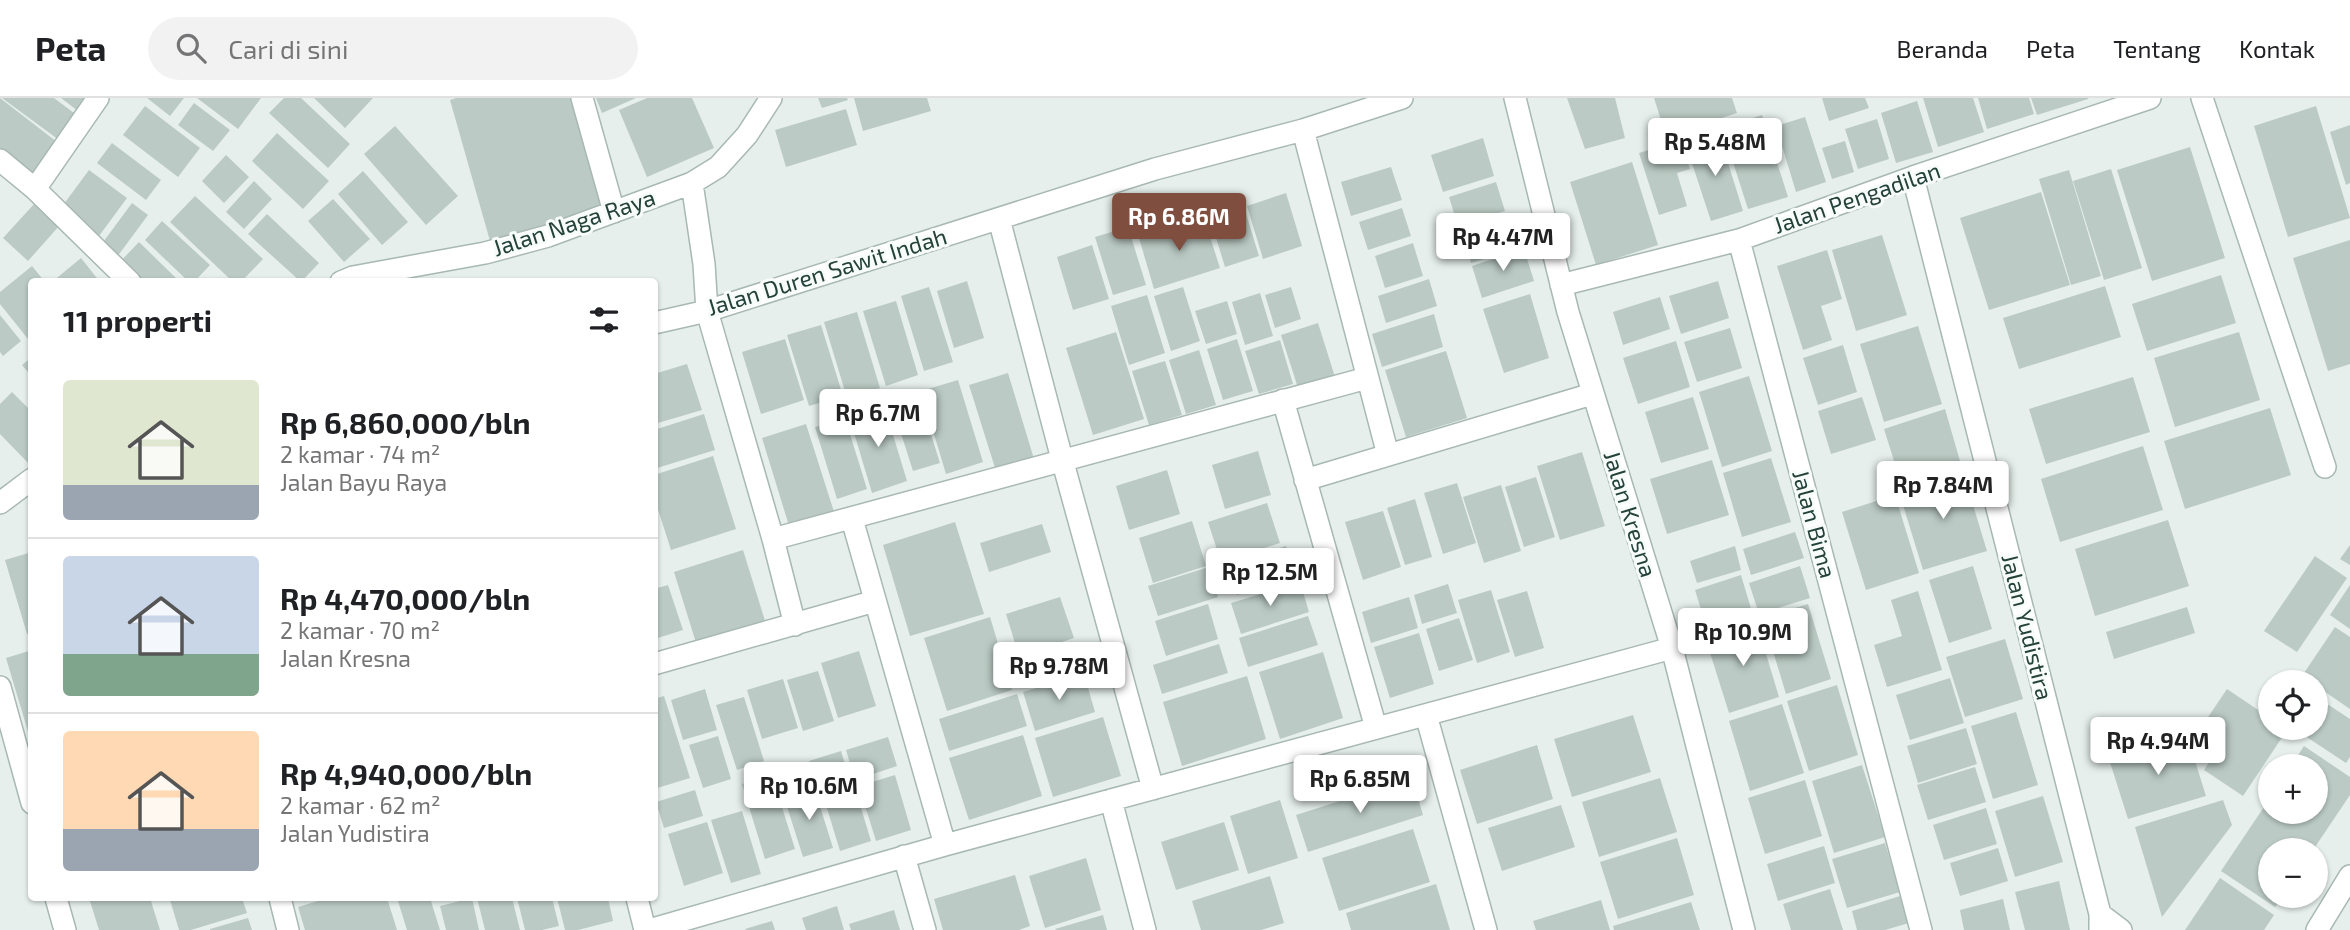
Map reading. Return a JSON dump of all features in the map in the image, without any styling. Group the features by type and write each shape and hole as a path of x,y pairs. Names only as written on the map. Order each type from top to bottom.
{"street":[{"path":"35,189 98,98"},
{"path":"582,98 614,212"},
{"name":"Jalan Naga Raya","path":"351,278 485,253 548,236 692,183 718,167 747,135 771,98"},
{"name":"Jalan Duren Sawit Indah","path":"658,322 707,311 1156,169 1303,130 1402,98"},
{"name":"Jalan Kresna","path":"1515,98 1561,285 1592,394 1672,648 1744,930"},
{"name":"Jalan Pengadilan","path":"1561,285 1739,240 1913,177 2150,98"},
{"path":"2202,98 2325,467"},
{"path":"1303,130 1388,455"},
{"path":"0,160 35,189 126,278"},
{"name":"Jalan Yudistira","path":"1913,177 2100,922 2121,930"},
{"path":"692,183 704,264 707,311 773,539 794,625"},
{"path":"999,219 1153,789"},
{"name":"Jalan Bima","path":"1739,240 1921,930"},
{"path":"773,539 1367,378"},
{"path":"1306,480 1592,394"},
{"path":"1283,400 1376,728"},
{"path":"0,503 28,484"},
{"path":"852,519 944,845"},
{"path":"658,663 875,601"},
{"path":"638,901 647,930 904,856 1672,648"},
{"path":"0,687 25,750 28,773"},
{"path":"1426,715 1486,930"},
{"path":"1111,800 1145,930"},
{"path":"904,856 925,930"},
{"path":"2317,930 2350,876"},
{"path":"57,901 65,930"},
{"path":"281,901 288,930"}],"building":[{"path":"0,98 57,142 33,174 0,149"},
{"path":"2,98 54,98 78,116 59,140"},
{"path":"61,98 88,98 78,111"},
{"path":"147,98 184,98 170,116"},
{"path":"197,98 261,98 238,129"},
{"path":"284,98 301,98 350,144 328,168 269,113"},
{"path":"314,98 373,98 345,128"},
{"path":"573,98 603,208 490,241 450,100"},
{"path":"596,98 636,98 602,113"},
{"path":"647,98 692,98 714,148 647,177 619,110"},
{"path":"818,98 847,98 848,100 822,108"},
{"path":"854,98 927,98 931,111 863,131"},
{"path":"1567,98 1615,98 1625,138 1585,149"},
{"path":"1654,98 1732,98 1737,113 1666,136"},
{"path":"1822,98 1865,98 1869,108 1829,121"},
{"path":"1923,98 1973,98 1984,132 1938,147"},
{"path":"1978,98 2029,98 2034,114 1987,129"},
{"path":"2031,98 2088,98 2088,99 2037,115"},
{"path":"1917,101 1933,152 1896,163 1881,113"},
{"path":"194,103 230,130 213,151 178,125"},
{"path":"145,106 200,148 178,177 123,135"},
{"path":"2316,106 2350,218 2288,237 2254,126"},
{"path":"846,109 857,145 786,167 775,130"},
{"path":"1762,115 1788,197 1748,209 1722,128"},
{"path":"1805,117 1826,182 1796,192 1776,126"},
{"path":"1877,119 1889,159 1858,169 1845,129"},
{"path":"2350,125 2350,183 2346,185 2330,132"},
{"path":"395,126 458,196 426,225 364,154"},
{"path":"277,133 329,181 303,209 252,161"},
{"path":"1719,134 1743,211 1711,221 1686,145"},
{"path":"1483,138 1494,176 1443,192 1431,155"},
{"path":"1681,140 1690,169 1677,173 1687,206 1659,215 1639,153"},
{"path":"1845,141 1854,172 1832,179 1822,148"},
{"path":"112,143 161,180 146,200 97,163"},
{"path":"2190,147 2225,258 2152,281 2117,170"},
{"path":"226,155 249,177 224,203 202,181"},
{"path":"1632,162 1658,245 1596,265 1570,182"},
{"path":"1391,167 1402,200 1351,216 1341,182"},
{"path":"2111,169 2142,268 2104,280 2073,181"},
{"path":"89,170 127,198 99,236 61,208"},
{"path":"2069,170 2101,276 2071,285 2039,179"},
{"path":"363,171 408,222 382,245 338,194"},
{"path":"254,181 272,199 244,229 226,212"},
{"path":"1496,182 1505,211 1458,226 1449,197"},
{"path":"2041,192 2070,285 1989,310 1960,218"},
{"path":"1286,193 1302,246 1263,259 1247,206"},
{"path":"195,196 263,259 245,278 229,278 170,222"},
{"path":"333,199 370,239 344,262 308,221"},
{"path":"35,203 60,225 28,261 3,238"},
{"path":"132,203 148,215 114,261 98,249"},
{"path":"1244,207 1259,256 1225,267 1210,218"},
{"path":"1402,208 1411,236 1368,250 1359,222"},
{"path":"267,214 319,263 305,278 297,278 248,234"},
{"path":"1509,215 1519,248 1471,263 1461,230"},
{"path":"1204,218 1220,268 1154,289 1139,238"},
{"path":"162,221 210,265 198,278 185,278 145,240"},
{"path":"1128,227 1146,285 1113,295 1095,237"},
{"path":"1882,235 1907,315 1856,331 1832,250"},
{"path":"2350,240 2350,364 2328,371 2293,258"},
{"path":"139,242 176,278 131,278 117,265"},
{"path":"1413,243 1423,276 1385,288 1375,256"},
{"path":"1092,245 1109,299 1073,310 1057,257"},
{"path":"1524,249 1534,281 1482,298 1472,266"},
{"path":"1827,250 1842,299 1821,306 1832,340 1803,350 1777,266"},
{"path":"81,258 97,278 57,278"},
{"path":"32,266 42,278 28,278 28,339 0,304 0,292"},
{"path":"2221,275 2236,323 2147,351 2132,304"},
{"path":"1429,279 1437,306 1386,323 1378,296"},
{"path":"967,281 984,338 954,348 937,291"},
{"path":"1718,281 1729,318 1681,334 1669,296"},
{"path":"2105,286 2121,337 2019,369 2003,318"},
{"path":"929,287 953,362 924,371 901,296"},
{"path":"1183,287 1200,341 1171,351 1154,296"},
{"path":"1291,287 1301,319 1275,328 1265,295"},
{"path":"1260,293 1273,336 1245,345 1232,302"},
{"path":"1530,294 1549,358 1504,373 1483,309"},
{"path":"1147,295 1165,353 1129,365 1111,306"},
{"path":"1660,297 1670,329 1623,345 1613,312"},
{"path":"896,301 918,375 886,386 863,311"},
{"path":"1227,301 1237,334 1206,344 1195,311"},
{"path":"857,312 880,388 847,398 824,322"},
{"path":"1434,314 1443,347 1382,367 1372,334"},
{"path":"0,315 21,341 3,356 0,352"},
{"path":"1318,323 1335,377 1298,388 1281,335"},
{"path":"821,325 843,396 809,406 787,335"},
{"path":"1918,326 1942,404 1884,422 1860,344"},
{"path":"1730,328 1742,368 1697,382 1684,342"},
{"path":"1116,332 1144,419 1093,435 1066,348"},
{"path":"2239,332 2260,400 2175,427 2154,358"},
{"path":"785,339 804,400 761,414 742,352"},
{"path":"1237,339 1253,391 1223,400 1207,349"},
{"path":"1280,340 1293,384 1259,394 1245,351"},
{"path":"1676,341 1690,387 1638,404 1623,358"},
{"path":"1843,345 1857,392 1818,405 1803,358"},
{"path":"1199,350 1216,405 1186,414 1169,360"},
{"path":"1446,351 1467,418 1406,437 1385,370"},
{"path":"28,360 28,372 22,365"},
{"path":"1165,361 1182,415 1149,425 1132,371"},
{"path":"687,364 702,410 658,423 658,373"},
{"path":"1008,373 1034,459 996,471 969,385"},
{"path":"1749,376 1772,451 1722,467 1699,392"},
{"path":"2133,377 2150,432 2046,464 2029,409"},
{"path":"958,380 983,462 946,474 921,391"},
{"path":"917,390 940,463 913,471 890,399"},
{"path":"12,392 28,408 28,463 0,434 0,404"},
{"path":"1693,397 1709,449 1661,463 1645,412"},
{"path":"1862,397 1876,440 1831,454 1818,411"},
{"path":"884,405 907,481 872,493 849,416"},
{"path":"2270,408 2291,475 2185,509 2164,441"},
{"path":"1945,409 1960,461 1900,480 1884,429"},
{"path":"704,414 715,450 658,468 658,429"},
{"path":"845,418 867,489 837,499 815,427"},
{"path":"806,424 835,515 790,529 762,438"},
{"path":"2143,446 2163,510 2060,542 2041,479"},
{"path":"1258,451 1271,495 1225,509 1212,465"},
{"path":"1582,452 1605,526 1560,540 1537,466"},
{"path":"713,456 736,529 671,550 658,509 658,474"},
{"path":"1771,458 1791,522 1742,537 1723,473"},
{"path":"1712,460 1729,515 1667,534 1650,479"},
{"path":"1167,470 1180,514 1129,530 1116,486"},
{"path":"1963,472 1987,551 1923,570 1899,492"},
{"path":"1536,477 1555,537 1524,547 1505,487"},
{"path":"1457,483 1476,543 1443,554 1424,493"},
{"path":"1501,485 1521,551 1484,563 1463,497"},
{"path":"1895,495 1919,573 1866,590 1842,512"},
{"path":"1415,499 1432,557 1405,565 1387,508"},
{"path":"1267,503 1280,543 1221,562 1208,522"},
{"path":"1383,511 1401,567 1363,580 1345,522"},
{"path":"2168,520 2189,586 2095,616 2075,549"},
{"path":"1192,521 1206,566 1153,583 1139,538"},
{"path":"955,522 984,614 910,636 883,545"},
{"path":"1042,524 1051,552 989,572 980,543"},
{"path":"1795,532 1804,558 1751,575 1743,549"},
{"path":"2350,545 2350,565 2340,559"},
{"path":"1286,546 1295,576 1237,595 1227,564"},
{"path":"1735,546 1741,570 1697,583 1690,561"},
{"path":"743,550 766,624 697,646 674,572"},
{"path":"28,553 28,634 27,634 5,560"},
{"path":"2315,556 2347,578 2297,652 2264,631"},
{"path":"1800,566 1810,598 1759,614 1749,583"},
{"path":"1973,566 1992,629 1949,643 1929,580"},
{"path":"1209,567 1218,597 1158,616 1148,586"},
{"path":"1741,575 1752,612 1706,626 1695,590"},
{"path":"1300,582 1309,612 1241,634 1231,603"},
{"path":"1448,584 1457,613 1422,624 1414,595"},
{"path":"668,585 683,630 658,638 658,588"},
{"path":"2350,585 2350,629 2330,615"},
{"path":"1491,590 1510,652 1477,663 1458,600"},
{"path":"1527,591 1544,648 1515,657 1497,600"},
{"path":"1918,591 1942,670 1887,687 1874,645 1902,636 1891,600"},
{"path":"1060,597 1074,638 1019,656 1006,614"},
{"path":"1409,597 1418,628 1371,643 1362,612"},
{"path":"1208,604 1218,639 1166,656 1155,621"},
{"path":"1808,604 1831,679 1786,694 1763,618"},
{"path":"2187,607 2195,633 2114,659 2106,632"},
{"path":"1308,616 1318,645 1248,667 1239,638"},
{"path":"990,617 1012,690 947,711 924,638"},
{"path":"1459,618 1473,660 1439,671 1426,629"},
{"path":"1757,624 1779,697 1729,713 1706,640"},
{"path":"2335,627 2350,637 2350,709 2328,694 2328,670 2306,670"},
{"path":"1419,633 1434,684 1390,698 1374,647"},
{"path":"2005,639 2023,699 1965,717 1946,657"},
{"path":"1079,644 1086,667 1024,687 1017,664"},
{"path":"1219,644 1228,673 1162,694 1153,665"},
{"path":"28,651 28,732 6,658"},
{"path":"859,651 876,706 838,718 821,663"},
{"path":"1323,652 1343,718 1280,739 1259,672"},
{"path":"818,671 834,721 803,731 787,680"},
{"path":"1084,674 1095,712 1035,731 1023,692"},
{"path":"1247,676 1266,739 1182,766 1163,702"},
{"path":"1950,678 1964,723 1910,740 1896,695"},
{"path":"783,679 798,728 762,739 747,690"},
{"path":"1837,685 1858,755 1809,771 1787,701"},
{"path":"705,689 717,730 683,740 671,700"},
{"path":"2227,689 2258,710 2258,740 2280,740 2271,754 2258,754 2258,774 2243,796 2204,770 2225,738 2204,723"},
{"path":"1017,694 1027,726 949,751 939,719"},
{"path":"664,696 690,778 658,788 658,698"},
{"path":"744,697 764,761 737,770 716,705"},
{"path":"1782,704 1804,773 1750,791 1729,721"},
{"path":"2328,705 2350,719 2350,757 2346,763 2311,740 2328,740"},
{"path":"2016,712 2038,785 1993,799 1971,726"},
{"path":"1633,715 1651,772 1572,797 1554,739"},
{"path":"1103,717 1121,776 1053,797 1035,738"},
{"path":"1966,728 1977,764 1918,783 1907,746"},
{"path":"1023,735 1042,796 969,820 949,758"},
{"path":"2187,735 2206,796 2128,819 2109,759"},
{"path":"718,736 731,779 703,788 689,745"},
{"path":"888,737 897,766 855,780 846,750"},
{"path":"1537,745 1553,799 1477,824 1460,770"},
{"path":"2304,746 2316,754 2299,754"},
{"path":"841,751 849,778 817,788 809,761"},
{"path":"2328,762 2350,777 2350,795 2321,838 2258,838 2258,896 2221,871 2258,816 2258,824 2328,824"},
{"path":"1862,765 1885,837 1834,853 1812,781"},
{"path":"1975,767 1986,802 1928,820 1917,785"},
{"path":"772,775 795,849 765,859 742,784"},
{"path":"895,775 911,830 876,841 859,786"},
{"path":"1412,778 1423,815 1308,852 1296,815"},
{"path":"1660,778 1677,832 1599,857 1582,802"},
{"path":"1805,780 1822,836 1765,854 1748,798"},
{"path":"854,785 871,841 840,851 823,795"},
{"path":"814,787 833,848 803,857 784,797"},
{"path":"695,790 703,816 664,828 658,801"},
{"path":"2043,796 2063,862 2015,877 1995,811"},
{"path":"1280,800 1298,858 1248,874 1230,816"},
{"path":"2223,800 2232,825 2162,917 2135,827"},
{"path":"1561,805 1575,847 1502,871 1488,828"},
{"path":"1986,808 1997,844 1944,860 1933,825"},
{"path":"742,811 761,874 731,883 711,820"},
{"path":"707,822 723,873 684,886 668,834"},
{"path":"1224,822 1239,870 1176,890 1161,842"},
{"path":"1413,829 1430,882 1339,911 1322,858"},
{"path":"1677,838 1694,895 1618,919 1600,862"},
{"path":"1885,843 1900,892 1847,908 1832,859"},
{"path":"1824,846 1835,883 1778,901 1767,864"},
{"path":"1998,848 2008,881 1960,896 1950,863"},
{"path":"1086,858 1101,910 1045,928 1029,876"},
{"path":"1015,875 1030,926 1019,930 943,930 934,899"},
{"path":"1270,876 1284,923 1261,930 1201,930 1192,901"},
{"path":"2220,878 2258,904 2258,908 2264,908 2274,915 2264,930 2185,930"},
{"path":"2059,881 2070,930 2025,930 2015,892"},
{"path":"1436,884 1450,930 1351,930 1346,913"},
{"path":"1830,889 1843,930 1791,930 1783,904"},
{"path":"1900,896 1909,923 1885,930 1857,930 1852,911"},
{"path":"2003,899 2010,930 1964,930 1960,910"},
{"path":"1601,900 1610,930 1536,930 1533,921"},
{"path":"90,901 151,901 160,930 99,930"},
{"path":"170,901 243,901 247,913 191,930 179,930"},
{"path":"318,901 388,901 397,930 305,930 298,907"},
{"path":"398,901 431,901 440,930 407,930"},
{"path":"473,901 479,930 446,930 440,906"},
{"path":"478,901 513,901 520,930 485,930"},
{"path":"518,901 553,901 559,926 525,930"},
{"path":"558,901 609,901 613,921 578,930 565,930"},
{"path":"1691,902 1700,930 1614,930 1613,926"},
{"path":"837,906 844,930 806,930 802,918"},
{"path":"894,910 900,930 851,930 849,924"},
{"path":"1103,915 1107,930 1055,929"},
{"path":"248,918 252,930 210,930 210,929"},
{"path":"772,921 775,930 745,929"}]}
